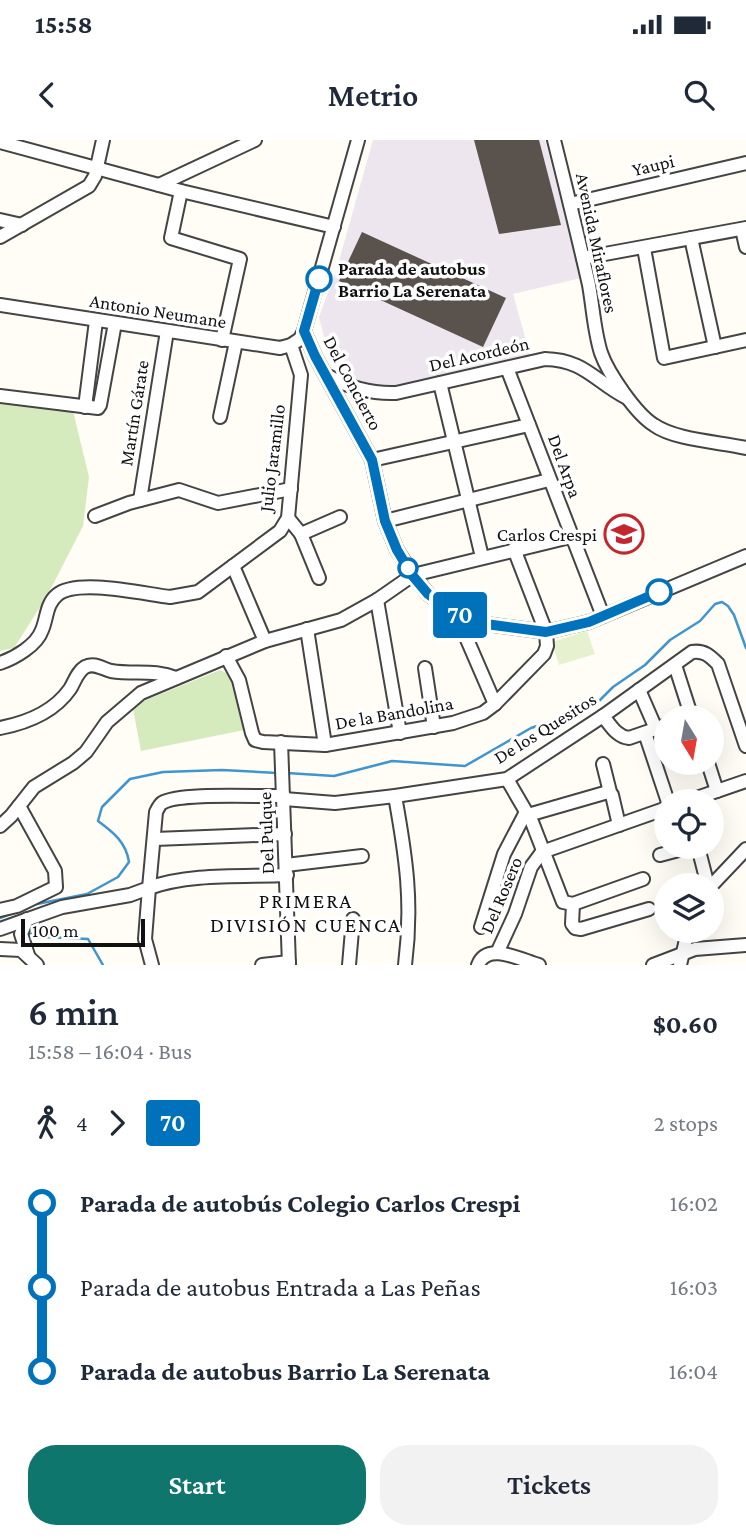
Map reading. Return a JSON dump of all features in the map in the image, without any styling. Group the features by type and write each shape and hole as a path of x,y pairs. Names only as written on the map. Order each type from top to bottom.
{"street":[{"path":"0,237 89,186 95,176 103,140"},
{"name":"Del Concierto","path":"358,140 304,331 372,460 385,521 397,550 412,575 428,594 456,614 486,624 546,632"},
{"name":"Avenida Miraflores","path":"554,140 583,258 601,355 630,400"},
{"path":"159,185 250,141"},
{"path":"0,142 15,143 181,191 334,227"},
{"name":"Yaupi","path":"570,204 746,163"},
{"path":"181,191 171,238 240,259 222,340"},
{"path":"0,220 22,225"},
{"path":"583,258 744,229 746,247"},
{"path":"691,238 715,347"},
{"path":"643,248 663,358 746,340"},
{"name":"Antonio Neumane","path":"0,305 236,342 280,348 291,345"},
{"path":"85,407 96,321"},
{"path":"0,396 96,408 100,405 114,323"},
{"name":"Martín Gárate","path":"139,500 167,331"},
{"path":"291,345 300,339 304,331"},
{"path":"220,417 236,342"},
{"name":"Julio Jaramillo","path":"0,663 16,656 38,638 48,610 58,594 86,587 170,597 198,592 280,531 288,517 301,375 291,345"},
{"name":"Del Acordeón","path":"328,376 357,388 378,393 396,393 545,359 564,359 586,369 630,400"},
{"name":"Del Arpa","path":"507,368 570,537 603,616"},
{"path":"440,383 482,557"},
{"path":"630,400 646,420 670,433 746,448"},
{"path":"372,460 529,425"},
{"path":"385,521 549,480"},
{"path":"95,516 139,500 179,490 218,503 291,489"},
{"path":"288,517 301,534 319,578"},
{"path":"301,534 340,517"},
{"path":"0,826 34,787 86,752 107,722 141,693 265,641 341,620 377,600 412,575 570,537"},
{"path":"514,549 546,632 589,622 746,556"},
{"path":"233,566 265,641"},
{"path":"377,600 401,733"},
{"path":"456,614 495,704"},
{"path":"307,629 325,744"},
{"name":"De la Bandolina","path":"226,656 239,680 255,740 325,744 434,727 483,713 544,654 547,646 546,632"},
{"name":"De los Quesitos","path":"152,965 145,939 156,812 161,803 172,799 284,797 335,803 507,779 603,716 692,652 698,651 708,654 718,664 746,746"},
{"path":"0,728 40,716 69,691 85,667 92,665 118,671 163,673 176,678"},
{"path":"675,665 687,705"},
{"path":"425,668 434,727"},
{"path":"639,690 654,724"},
{"path":"603,716 617,734 623,737 654,729"},
{"name":"Del Pulque","path":"281,742 289,964"},
{"path":"603,764 619,825"},
{"name":"Del Rosero","path":"498,953 531,867 542,852 527,813 507,779"},
{"path":"723,789 746,781"},
{"path":"481,927 504,854 527,813 610,792"},
{"path":"395,796 407,861 410,906 405,965"},
{"path":"0,910 17,906 56,887 55,870 19,806"},
{"path":"643,879 573,904 563,902 542,852 654,813"},
{"path":"155,839 285,834"},
{"path":"722,873 746,849"},
{"path":"0,929 62,907 130,895 164,882 286,870 362,856"},
{"path":"573,904 572,924 581,929 649,909"},
{"path":"349,965 352,919"},
{"path":"22,921 21,934 32,960"},
{"path":"653,965 681,959 695,949 746,945"},
{"path":"0,949 21,950 32,960"},
{"path":"478,965 488,953 498,953 539,965"},
{"path":"262,965 289,964"}],"shaded area":[{"path":"373,140 545,140 581,278 513,294 530,355 384,388 355,379 327,349 319,317 337,268"}],"green space":[{"path":"0,401 73,411 89,477 83,526 47,596 14,648 0,651"},
{"path":"587,631 595,654 559,665 552,642"},
{"path":"220,670 231,675 244,730 141,751 133,709 141,702"}],"building":[{"path":"474,140 539,140 561,225 499,234"},
{"path":"362,232 506,298 483,347 339,281"}],"waterway":[{"path":"287,773 334,776 392,761 465,766 531,728 582,711 599,701 613,687 645,665 670,640 700,621 715,604 722,602 734,615 746,648"},
{"path":"32,905 87,894 118,877 129,862 125,849 118,838 98,821 102,807 130,779 163,772 222,770 277,773"},
{"path":"0,918 13,913"},
{"path":"27,933 45,937 88,939 103,965"}],"bus line":[{"name":"70","path":"319,279 304,331 372,460 385,521 397,550 412,575 428,594 456,614 486,624 546,632 589,622 659,592"}],"place":[{"name":"Parada de autobus Barrio La Serenata","path":"319,279"},
{"name":"Carlos Crespi","path":"624,534"}],"district":[{"name":"PRIMERA DIVISIÓN CUENCA","path":"306,913"}]}
